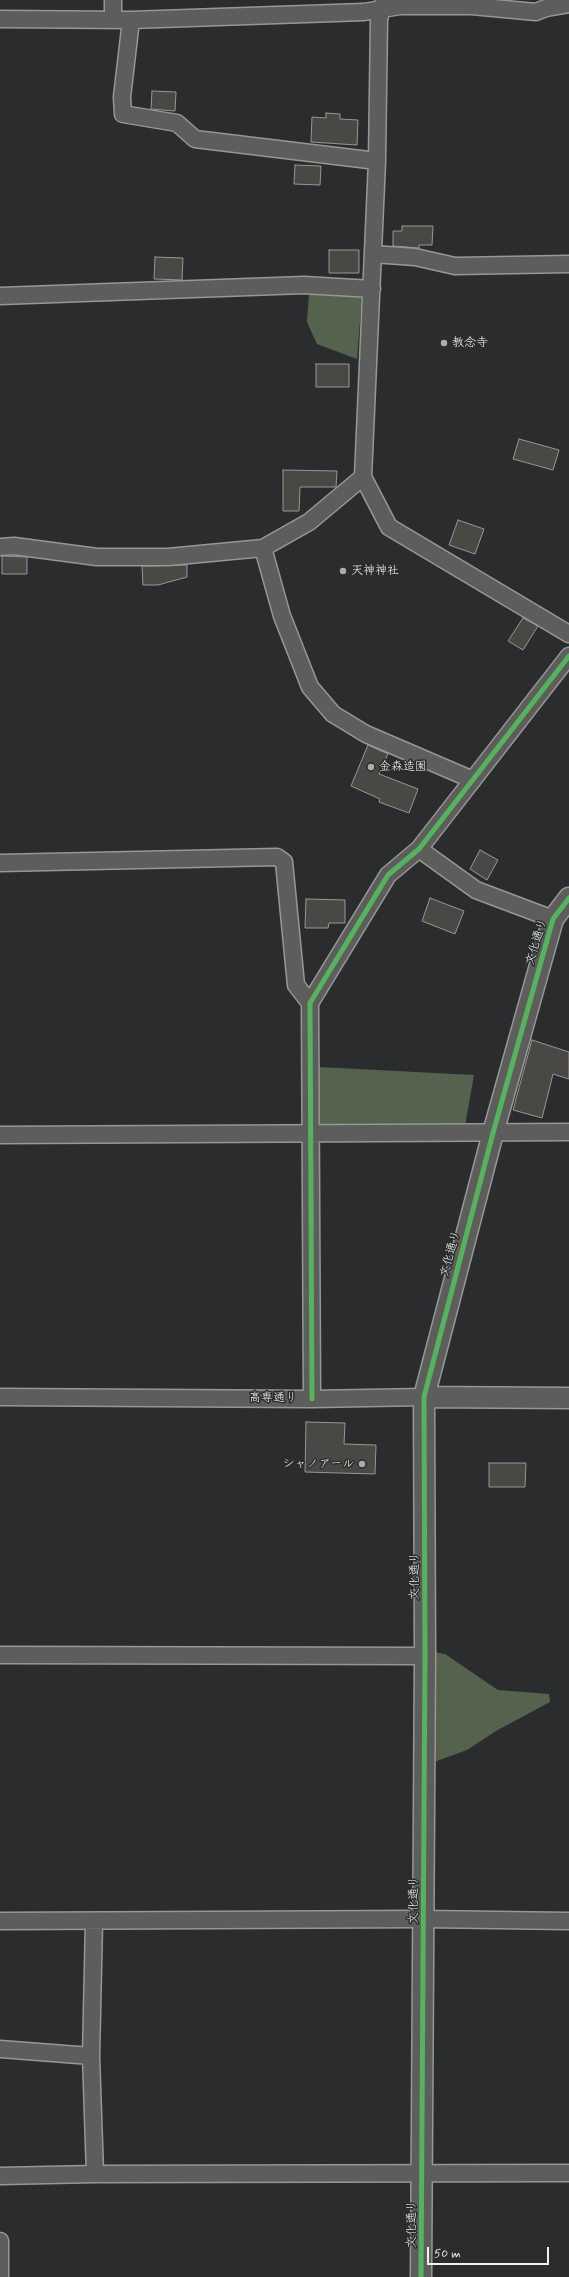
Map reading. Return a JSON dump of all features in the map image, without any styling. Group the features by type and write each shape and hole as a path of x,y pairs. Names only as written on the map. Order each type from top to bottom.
{"street":[{"path":"113,0 113,19"},
{"path":"0,19 131,20 364,12 383,4 400,6 472,6 536,12 546,8 569,4"},
{"path":"383,4 379,20 377,161 363,476 389,526 569,634"},
{"path":"131,20 122,97 123,114 177,123 195,139 377,161"},
{"path":"373,254 415,257 455,266 569,264"},
{"path":"0,296 304,285 372,289"},
{"path":"0,547 14,546 97,557 168,556 264,548 308,522 363,476"},
{"path":"264,548 282,616 310,687 333,714 366,734 473,780"},
{"path":"312,1399 310,1004 388,874 419,849 569,656"},
{"path":"419,849 476,890 553,919"},
{"path":"0,863 277,857 284,862 296,985 310,1004"},
{"name":"文化通り","path":"421,2277 425,1656 424,1397 493,1133 553,919 569,898"},
{"path":"0,1136 569,1132"},
{"name":"高専通り","path":"0,1397 312,1399 424,1397 569,1398"},
{"path":"0,1655 425,1656"},
{"path":"0,1921 94,1922 424,1919 569,1921"},
{"path":"94,1922 91,2056 95,2174"},
{"path":"0,2049 91,2056"},
{"path":"0,2176 95,2174 569,2173"},
{"path":"0,2241 0,2277"}],"green space":[{"path":"309,293 362,296 357,359 317,344 307,322"},
{"path":"319,1067 474,1075 465,1126 318,1125"},
{"path":"434,1652 445,1654 498,1690 549,1694 550,1702 496,1731 467,1750 434,1762"}],"building":[{"path":"152,91 176,92 175,111 151,109"},
{"path":"326,113 340,114 340,119 358,120 357,145 311,142 312,117 326,118"},
{"path":"295,165 321,166 320,185 294,184"},
{"path":"402,226 433,226 432,245 419,245 419,248 393,246 393,231 402,231"},
{"path":"329,250 359,250 359,273 329,273"},
{"path":"155,257 183,258 182,280 154,279"},
{"path":"316,364 349,364 349,387 316,387"},
{"path":"519,439 559,450 553,470 513,459"},
{"path":"283,470 337,471 336,487 300,487 299,511 283,511"},
{"path":"458,520 484,529 475,554 449,545"},
{"path":"2,556 27,557 27,574 2,574"},
{"path":"187,565 187,577 158,585 143,585 142,566"},
{"path":"523,618 538,626 523,650 508,641"},
{"path":"368,745 388,754 379,774 418,789 409,813 379,802 380,799 351,786"},
{"path":"480,850 498,860 487,880 470,869"},
{"path":"430,898 464,911 455,934 422,921"},
{"path":"306,899 345,900 345,923 329,923 328,928 305,928"},
{"path":"532,1040 569,1052 569,1079 553,1074 542,1118 513,1110"},
{"path":"306,1422 345,1423 344,1444 376,1445 375,1474 305,1472"},
{"path":"489,1463 526,1463 525,1487 489,1487"}],"cycle path":[{"path":"312,1399 310,1003 388,875 419,849 569,656"},
{"path":"421,2277 425,1656 424,1397 493,1133 553,919 569,898"}],"place":[{"name":"教念寺","path":"444,343"},
{"name":"天神神社","path":"343,571"},
{"name":"金森造園","path":"371,767"},
{"name":"シャノアール","path":"362,1464"}]}
